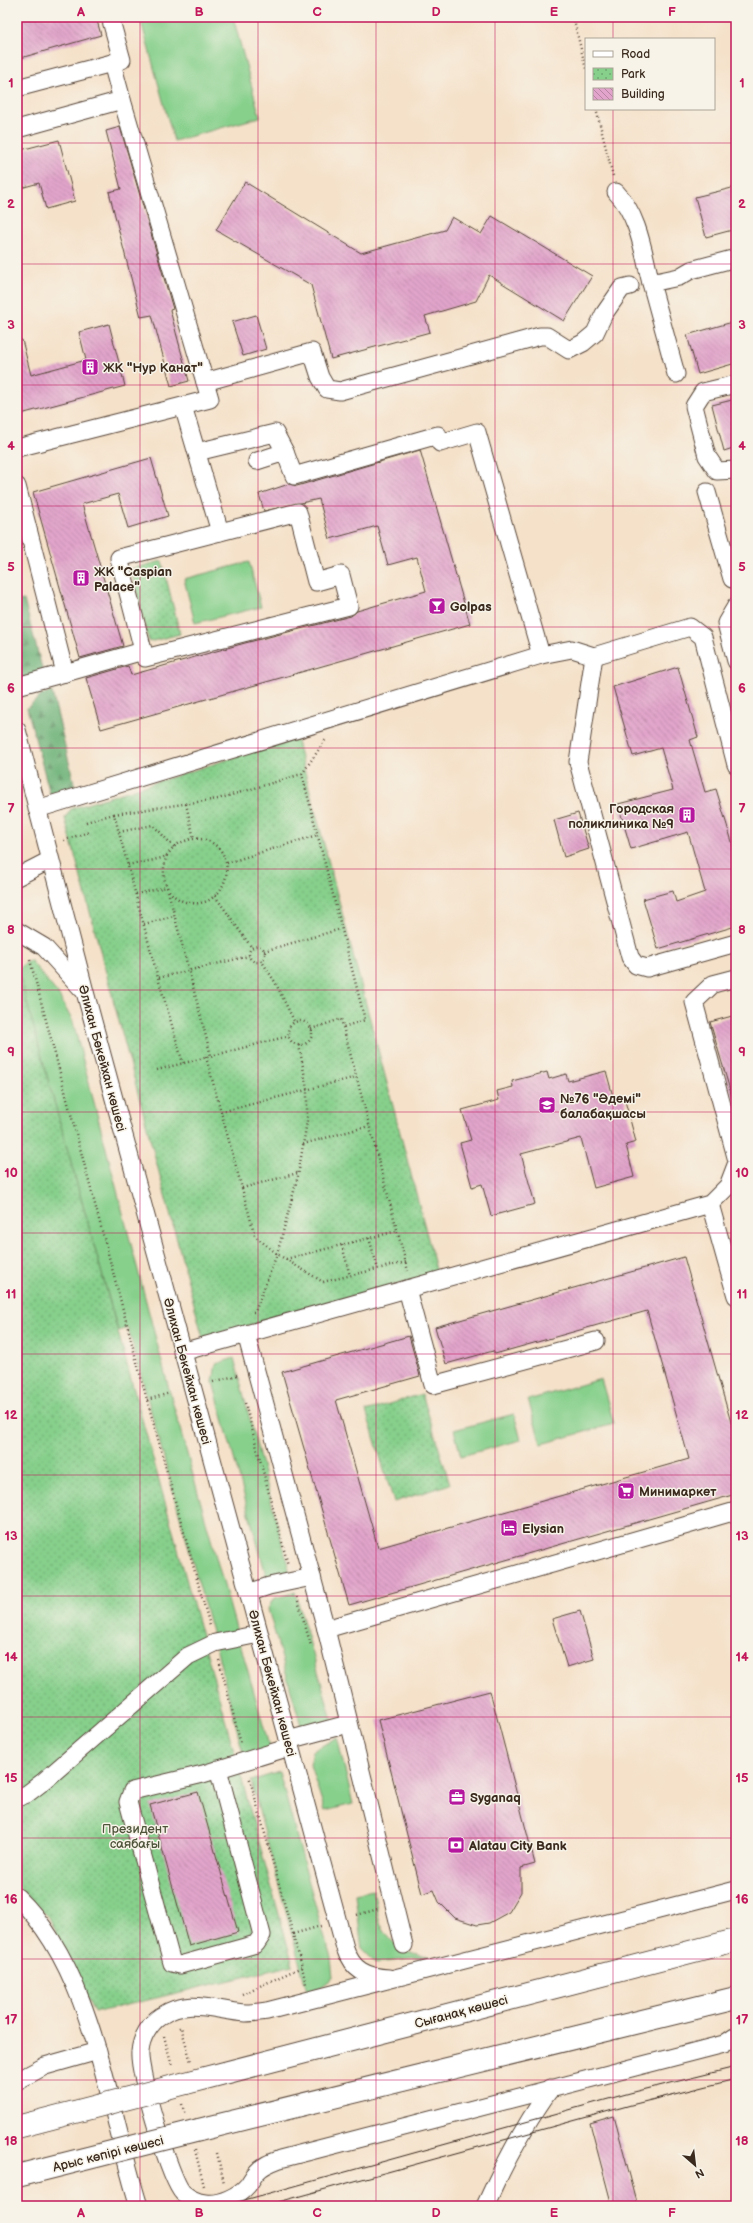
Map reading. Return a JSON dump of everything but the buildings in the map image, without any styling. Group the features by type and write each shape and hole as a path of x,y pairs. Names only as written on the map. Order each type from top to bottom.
{"main road":[{"name":"Сығанақ көшесі","path":"189,2073 736,1940"},
{"name":"Арыс көпірі көшесі","path":"17,2176 736,1998"},
{"path":"17,2127 189,2073"}],"street":[{"path":"17,88 122,60 110,17"},
{"path":"17,448 210,399 112,63"},
{"path":"17,129 122,100"},
{"path":"616,192 624,200 635,224 676,374"},
{"path":"651,283 679,278 691,270 736,258"},
{"path":"205,382 312,352 320,377 327,389 340,391 540,336 547,336 569,350 583,343 595,333 604,314 622,288 630,286"},
{"path":"736,384 703,392 694,406 707,456 717,471 736,470"},
{"path":"182,406 220,532"},
{"path":"197,452 274,433 285,452 294,476 438,436 440,443 477,432 541,655"},
{"path":"257,461 285,452"},
{"path":"17,486 65,673"},
{"path":"707,492 732,578 736,578"},
{"path":"298,512 316,582 341,575 349,606 145,658 119,558 220,532 298,512"},
{"path":"736,606 726,623 736,661"},
{"path":"37,809 541,655 572,648 594,656 690,627 703,637 736,765"},
{"path":"17,686 143,651"},
{"path":"594,656 578,762 630,957 636,965 647,968 736,943"},
{"name":"Әлихан Бөкейхан көшесі","path":"17,730 23,774 37,809 182,1352 348,1959 355,1968 364,1974 377,1978 395,1978"},
{"path":"17,877 50,860"},
{"path":"17,931 44,947 85,992"},
{"path":"736,978 713,984 694,1002 736,1157"},
{"path":"182,1352 710,1204 728,1186 736,1165"},
{"path":"710,1204 736,1296"},
{"path":"410,1288 433,1385 596,1341"},
{"path":"246,1334 326,1629 348,1724 404,1945"},
{"path":"326,1629 736,1511"},
{"path":"248,1593 269,1586 312,1577"},
{"path":"17,1798 27,1794 44,1781 188,1656 215,1642 259,1634"},
{"path":"218,1770 262,1935 256,1944 180,1965 172,1963 128,1802 132,1792 218,1770 348,1724"},
{"path":"736,1890 267,2011 247,2013 214,2007 185,2005 160,2016 149,2027 140,2051 145,2082 166,2158 175,2180 183,2192 191,2199 205,2203 226,2200 239,2193 265,2165 280,2159 724,2044 736,2036"},
{"path":"17,1897 46,1932 62,1960 79,1998 98,2051 140,2206"},
{"path":"17,2081 45,2066 98,2051"},
{"path":"484,2206 508,2155 534,2111 551,2088"}],"path":[{"path":"573,17 585,65"},
{"path":"596,110 616,192"},
{"path":"86,822 114,814 218,800 302,774 343,716"},
{"path":"302,774 365,1020 343,1027"},
{"path":"186,804 194,839"},
{"path":"114,814 158,978 183,1063"},
{"path":"119,832 153,825 174,847"},
{"path":"64,840 89,832"},
{"path":"227,863 317,835"},
{"path":"166,887 181,901 192,904 202,903 215,896 225,884 227,863 222,853 215,845 205,840 194,839 183,841 174,847 167,856 163,866 163,877 211,1056"},
{"path":"17,852 22,851"},
{"path":"128,865 167,856"},
{"path":"136,894 166,887"},
{"path":"215,896 252,948"},
{"path":"144,924 174,916"},
{"path":"264,951 341,929"},
{"path":"252,948 258,946 264,951"},
{"path":"249,956 252,948"},
{"path":"249,956 254,962 261,960 264,956 264,951"},
{"path":"158,978 249,956"},
{"path":"30,960 147,1400 215,1642 245,1761 302,1967 214,2007"},
{"path":"261,960 275,982 295,1023"},
{"path":"311,1030 341,1019 406,1262 410,1288"},
{"path":"295,1023 306,1023 311,1030 310,1040 300,1045 292,1042 289,1036 290,1028 295,1023"},
{"path":"157,1070 289,1036"},
{"path":"247,1314 255,1312 277,1254 298,1173 308,1121 308,1089 300,1045"},
{"path":"206,1057 255,1236 277,1254 323,1282 406,1262"},
{"path":"221,1112 356,1077"},
{"path":"303,1144 369,1126"},
{"path":"242,1188 298,1173"},
{"path":"286,1260 397,1231"},
{"path":"369,1238 378,1269"},
{"path":"342,1245 350,1276"},
{"path":"213,1382 238,1375"},
{"path":"147,1400 170,1393"},
{"path":"357,1915 378,1909"},
{"path":"293,1934 321,1926"},
{"path":"181,2027 189,2073"},
{"path":"216,2153 225,2187"}],"green space":[{"path":"140,17 233,17 260,117 174,141"},
{"path":"162,561 180,634 149,642 131,569"},
{"path":"249,562 261,607 195,623 184,579"},
{"path":"24,600 43,672 22,678 17,673 17,601"},
{"path":"52,692 75,787 50,794 27,708 42,695"},
{"path":"296,738 437,1273 203,1338 65,818 71,809"},
{"path":"17,833 22,856 17,869"},
{"path":"30,960 58,994 73,1022 170,1393 271,1753 245,1761 215,1643 128,1328 118,1331 17,969"},
{"name":"Президент саябағы","path":"17,967 293,1965 94,2013 49,1917 17,1886"},
{"path":"234,1358 292,1581 269,1586 213,1382 216,1364"},
{"path":"601,1379 614,1424 541,1444 528,1400"},
{"path":"422,1394 450,1484 394,1502 366,1411"},
{"path":"514,1414 521,1440 461,1456 454,1430"},
{"path":"295,1592 333,1723 302,1729 268,1609 273,1599"},
{"path":"337,1737 353,1804 325,1811 310,1765 313,1751"},
{"path":"279,1772 331,1958 333,1978 321,1987 307,1991 251,1781"},
{"path":"373,1890 379,1920 383,1929 391,1940 396,1945 408,1952 428,1957 376,1963 362,1949 355,1894"}],"tram line":[{"path":"223,2206 630,2093 736,2067"},
{"path":"264,2206 631,2105 736,2079"}],"place":[{"name":"ЖК \"Нур Канат\"","path":"90,367"},
{"name":"ЖК \"Caspian Palace\"","path":"81,578"},
{"name":"Golpas","path":"437,606"},
{"name":"Городская поликлиника №9","path":"687,815"},
{"name":"№76 \"Әдемі\" балабақшасы","path":"547,1105"},
{"name":"Минимаркет","path":"626,1491"},
{"name":"Elysian","path":"509,1528"},
{"name":"Syganaq","path":"457,1797"},
{"name":"Alatau City Bank","path":"456,1845"}]}
